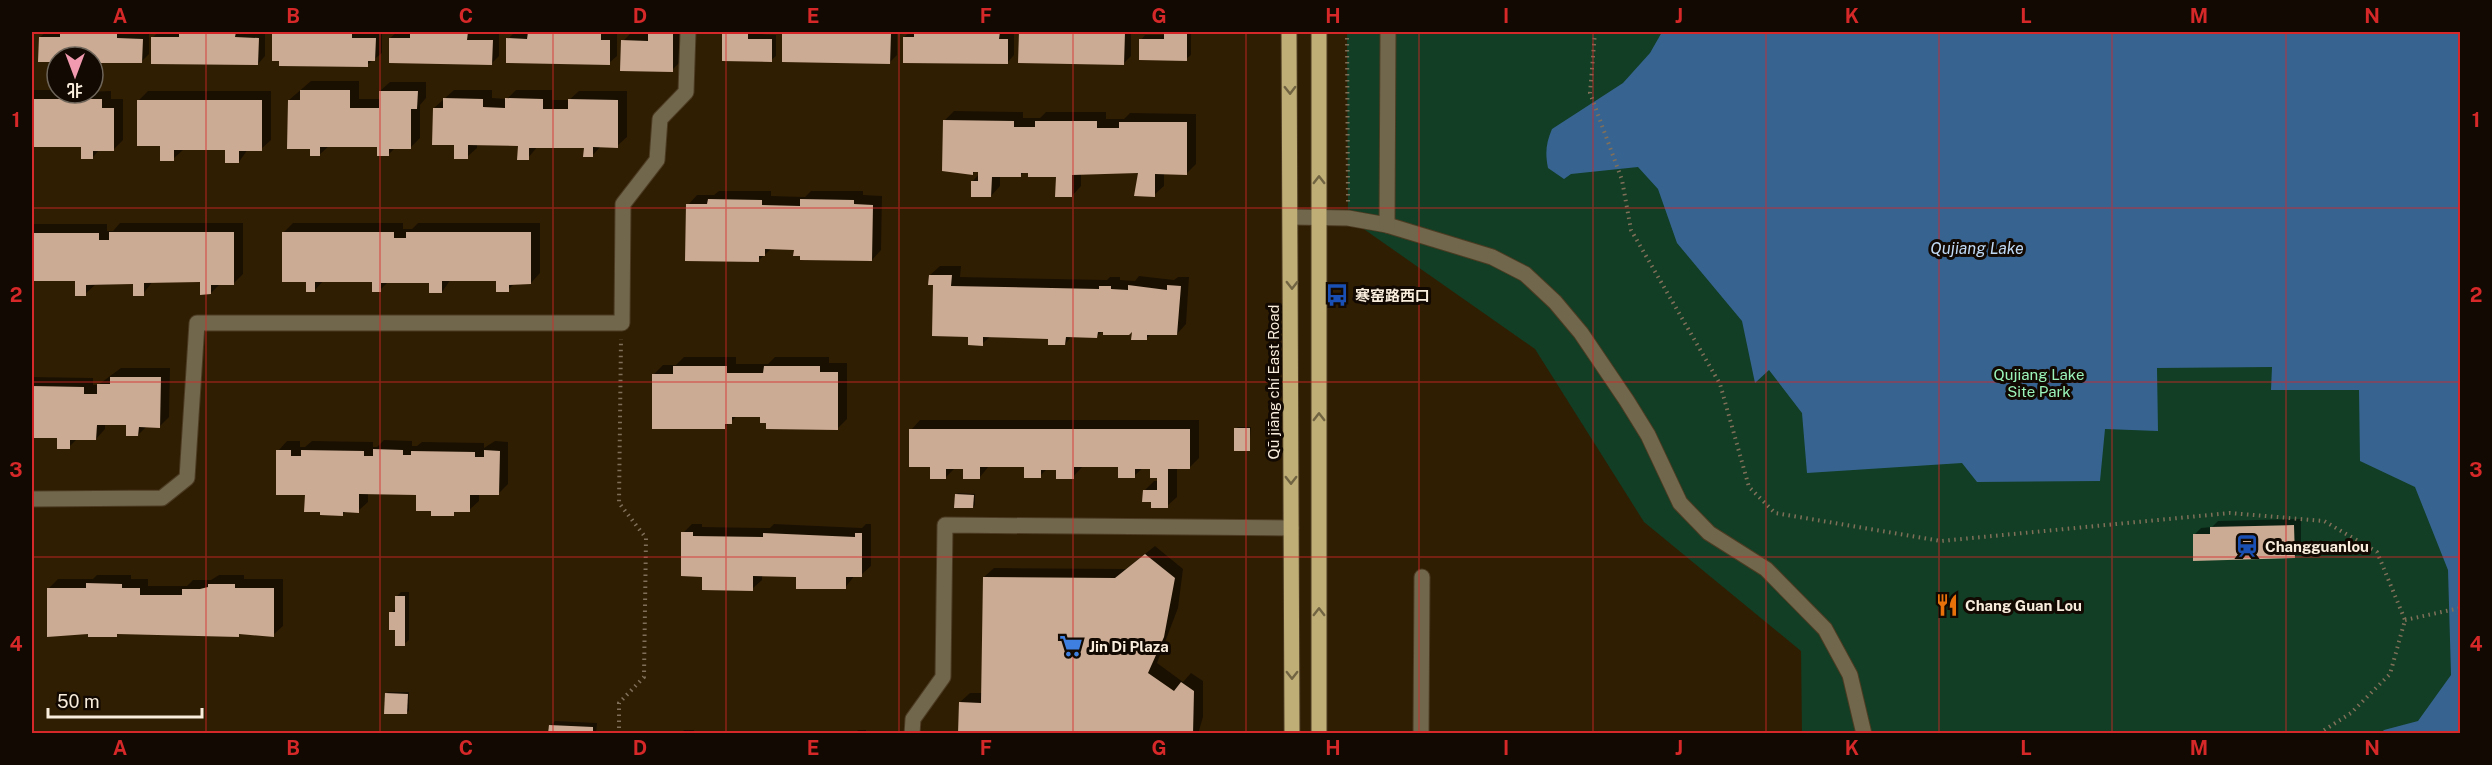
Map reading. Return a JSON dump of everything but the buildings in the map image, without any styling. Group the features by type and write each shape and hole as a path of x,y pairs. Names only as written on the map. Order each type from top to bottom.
{"main road":[{"name":"Qū jiāng chí East Road","path":"1290,32 1292,734"},
{"path":"1319,32 1319,734"}],"street":[{"path":"32,499 162,498 187,478 197,323 622,323 623,204 657,160 660,119 686,92 688,32"},
{"path":"1387,225 1388,32"},
{"path":"1292,217 1348,218 1387,225 1492,257 1525,274 1555,302 1581,333 1648,435 1680,503 1708,533 1766,569 1825,629 1850,675 1864,734"},
{"path":"912,734 913,719 943,677 945,525 1291,528"},
{"path":"1421,734 1422,577"}],"path":[{"path":"1347,32 1348,218"},
{"path":"1595,32 1590,93 1622,180 1630,230 1720,384 1749,487 1775,513 1941,541 2230,513 2324,521 2377,552 2406,620 2390,674 2350,713 2318,734"},
{"path":"619,734 619,703 644,677 646,538 619,503 622,323"},
{"path":"2406,620 2460,608"}],"green space":[{"name":"Qujiang Lake Site Park","path":"1347,32 2460,32 2460,733 1802,733 1801,651 1644,522 1535,349 1348,218"}],"water":[{"name":"Qujiang Lake","path":"1662,32 2460,32 2460,733 2381,733 2384,730 2418,721 2451,675 2448,570 2415,487 2360,461 2359,390 2271,390 2272,367 2157,368 2158,431 2105,429 2100,481 1977,482 1962,463 1807,473 1802,413 1769,370 1755,383 1742,321 1677,243 1658,189 1638,167 1571,174 1564,179 1548,168 1547,148 1552,129 1623,83 1650,53"}],"place":[{"name":"寒窑路西口","path":"1337,295"},
{"name":"Changguanlou","path":"2247,546"},
{"name":"Chang Guan Lou","path":"1947,605"},
{"name":"Jin Di Plaza","path":"1071,646"}]}
